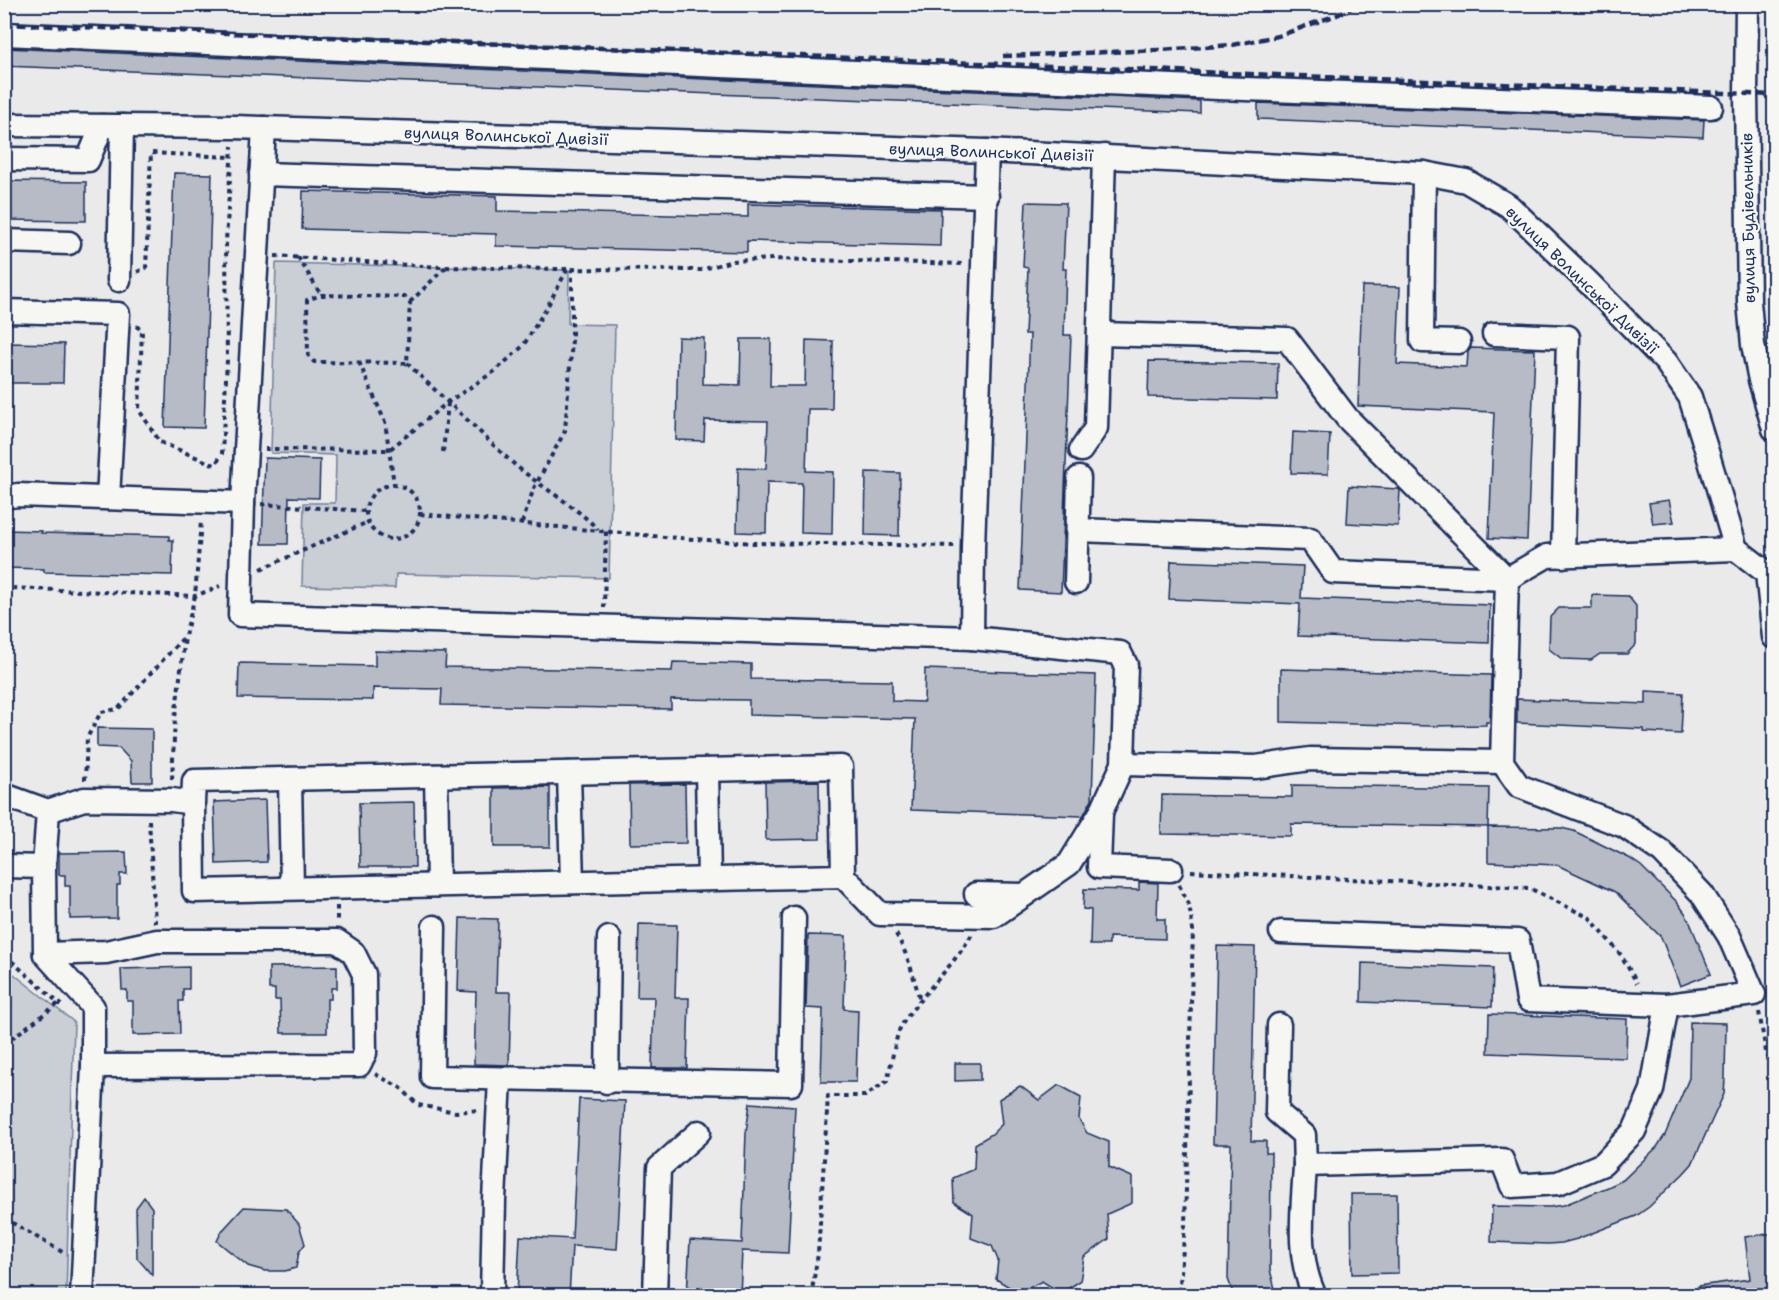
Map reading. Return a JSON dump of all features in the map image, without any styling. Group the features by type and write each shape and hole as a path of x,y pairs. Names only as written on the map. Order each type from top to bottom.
{"street":[{"name":"вулиця Будівельників","path":"1747,4 1749,302 1758,372 1774,429"},
{"path":"4,34 1711,107"},
{"name":"вулиця Волинської Дивізії","path":"4,125 234,127 987,151 1424,173 1466,181 1509,206 1666,362 1690,397 1736,549"},
{"path":"4,159 88,160 112,126"},
{"path":"112,126 119,280"},
{"path":"264,128 243,503 240,615 972,638 1120,653 1126,665 1123,765 1101,812 1068,864 994,916 979,905 880,914 843,876 841,767 194,781 182,801 194,891 843,876"},
{"path":"972,638 973,547 987,151"},
{"path":"1081,450 1096,428 1104,156"},
{"path":"1424,173 1422,341 1459,342"},
{"path":"261,174 987,196"},
{"path":"4,241 69,243"},
{"path":"4,311 118,314 108,498"},
{"path":"1099,334 1287,339 1347,418 1507,579 1502,762 1519,786 1624,826 1662,852 1702,894 1729,936 1754,994 1658,1005 1528,1000 1518,941 1281,932"},
{"path":"1494,334 1568,337 1563,555"},
{"path":"1076,582 1079,478"},
{"path":"4,497 18,495 243,503"},
{"path":"1078,530 1310,539 1333,572 1507,579 1547,555 1736,549 1771,569 1774,638"},
{"path":"1123,765 1256,767 1310,759 1502,762"},
{"path":"707,770 709,879"},
{"path":"569,773 572,882"},
{"path":"436,776 438,885"},
{"path":"290,779 292,888"},
{"path":"4,795 48,811 84,799 182,801"},
{"path":"48,811 44,867 45,954 93,1007 93,1066 82,1296"},
{"path":"1101,812 1099,867 1171,870"},
{"path":"4,866 44,867"},
{"path":"434,927 432,1077 791,1084 794,918"},
{"path":"607,1082 609,938"},
{"path":"45,954 106,952 156,941 337,941 353,952 364,974 365,1053 358,1065 93,1066"},
{"path":"1305,1165 1502,1160 1512,1186 1558,1183 1603,1164 1634,1131 1652,1090 1658,1005"},
{"path":"1279,1025 1277,1112 1304,1135 1303,1260 1314,1296"},
{"path":"492,1296 500,1079"},
{"path":"655,1296 659,1168 699,1132"}],"path":[{"path":"139,410 160,442 215,465 222,454 228,360 226,241 234,127"},
{"path":"119,280 146,268 151,153 231,157"},
{"path":"257,256 446,267 570,269 701,270 732,261 771,259 984,265"},
{"path":"298,257 321,295"},
{"path":"407,363 410,302 446,267"},
{"path":"246,448 389,450 448,402 495,371 524,346 570,269"},
{"path":"522,524 534,488 565,431 572,340 570,269"},
{"path":"410,302 405,297 321,295 307,300 308,355 314,362 407,363 500,452 588,519 598,530"},
{"path":"359,362 385,422 394,484"},
{"path":"443,452 448,402"},
{"path":"386,485 403,486 410,491 420,505 420,514 414,530 400,538 383,538 376,534 365,512 371,495 386,485"},
{"path":"182,801 175,718 185,636 195,596 203,502"},
{"path":"243,503 365,512"},
{"path":"420,514 753,543 973,547"},
{"path":"4,590 11,588 195,596 368,522"},
{"path":"604,626 606,531"},
{"path":"84,799 87,738 101,712 118,709 185,636"},
{"path":"147,801 156,941"},
{"path":"1171,870 1529,888 1590,918 1658,1005"},
{"path":"337,888 337,941"},
{"path":"811,1296 818,1254 828,1096 865,1096 887,1081 900,1028 932,984 966,944 979,905"},
{"path":"1179,1296 1185,1225 1193,930 1189,905"},
{"path":"887,914 906,951 920,1001"},
{"path":"4,958 8,958 65,1009"},
{"path":"1754,994 1759,1010 1774,1097"},
{"path":"4,1044 59,1003"},
{"path":"358,1065 402,1088 418,1105 456,1112 480,1110"},
{"path":"4,1218 72,1258"}],"shaded area":[{"path":"276,263 569,270 568,324 615,325 609,578 396,574 395,588 302,586 304,503 335,503 336,455 271,453"},
{"path":"5,967 74,1022 66,1295 5,1295"}],"building":[{"path":"4,48 1200,101 1200,113 4,66"},
{"path":"1258,103 1704,120 1703,137 1258,119"},
{"path":"174,173 212,174 204,428 165,427"},
{"path":"4,181 86,182 86,221 4,220"},
{"path":"303,191 497,196 497,211 748,217 748,204 941,209 940,246 747,241 747,252 496,246 496,234 302,229"},
{"path":"1026,202 1066,203 1063,269 1066,269 1064,335 1071,335 1061,592 1020,590 1030,334 1025,334 1028,268 1023,267"},
{"path":"1362,286 1400,287 1397,364 1467,367 1468,352 1471,348 1535,350 1527,540 1489,538 1494,412 1358,406"},
{"path":"678,337 704,338 703,384 740,385 741,339 771,339 770,386 805,386 806,340 833,341 832,409 808,409 806,471 833,472 832,534 801,533 802,483 767,482 766,533 737,532 738,468 766,469 768,421 705,420 704,441 676,440"},
{"path":"4,343 64,344 63,383 4,383"},
{"path":"1149,361 1278,363 1277,400 1148,397"},
{"path":"1293,432 1330,434 1328,474 1291,473"},
{"path":"265,458 320,460 319,498 289,497 288,544 262,544"},
{"path":"866,472 900,473 899,536 865,535"},
{"path":"1349,486 1400,490 1398,526 1347,523"},
{"path":"1669,500 1674,522 1653,524 1649,503"},
{"path":"4,530 169,536 169,540 173,540 172,575 44,572 44,569 4,568"},
{"path":"1171,561 1303,566 1301,598 1490,605 1489,643 1298,636 1300,604 1169,599"},
{"path":"1592,595 1628,596 1636,606 1636,644 1627,654 1600,654 1591,660 1562,659 1549,649 1550,617 1559,608 1592,608"},
{"path":"375,651 446,653 445,667 672,671 673,662 751,664 751,679 892,681 892,701 924,702 925,669 1096,675 1092,799 1083,816 911,810 915,719 749,715 749,700 671,699 671,709 441,705 442,689 373,688 373,700 238,698 239,663 375,666"},
{"path":"1281,669 1491,675 1490,722 1486,722 1486,725 1430,726 1281,722"},
{"path":"1646,691 1683,693 1681,734 1644,732 1644,729 1517,723 1517,699 1646,704"},
{"path":"97,728 152,729 152,782 132,782 131,761 119,748 97,747"},
{"path":"819,781 820,839 766,840 765,782"},
{"path":"685,784 686,843 630,844 629,785"},
{"path":"1292,785 1489,788 1488,827 1291,824 1291,836 1161,834 1162,795 1292,797"},
{"path":"550,787 550,847 494,847 494,788"},
{"path":"265,800 267,862 216,864 214,802"},
{"path":"414,802 415,867 360,867 359,803"},
{"path":"1488,827 1561,828 1574,831 1629,858 1641,866 1685,913 1711,974 1680,986 1661,937 1615,892 1557,865 1488,862"},
{"path":"126,852 127,874 120,874 120,885 117,885 117,918 70,919 70,886 65,886 65,875 59,875 59,853"},
{"path":"1139,882 1158,883 1157,919 1165,919 1165,939 1109,937 1109,945 1090,945 1091,910 1083,909 1084,889 1139,890"},
{"path":"460,918 498,919 496,992 511,992 509,1065 474,1064 476,992 458,991"},
{"path":"639,924 677,925 675,998 689,998 687,1068 652,1068 654,997 637,997"},
{"path":"808,935 846,936 844,1009 858,1010 856,1082 821,1082 823,1009 806,1008"},
{"path":"1217,946 1255,947 1251,1141 1266,1141 1266,1153 1271,1153 1270,1270 1277,1296 1234,1296 1228,1279 1231,1144 1213,1144"},
{"path":"1362,963 1493,968 1492,1007 1361,1002"},
{"path":"337,966 337,988 331,988 331,999 327,999 327,1033 281,1033 280,1000 275,1000 275,989 269,989 269,967"},
{"path":"189,967 189,989 183,989 183,1001 179,1001 180,1034 133,1035 133,1001 127,1001 127,990 122,990 121,969"},
{"path":"1489,1014 1627,1019 1626,1058 1488,1053"},
{"path":"1690,1022 1726,1023 1725,1078 1724,1094 1692,1164 1683,1174 1649,1207 1636,1216 1577,1239 1548,1244 1491,1242 1492,1206 1550,1207 1564,1205 1623,1180 1657,1147 1665,1135 1689,1078"},
{"path":"955,1063 980,1063 980,1080 955,1081"},
{"path":"1059,1085 1081,1097 1079,1119 1087,1133 1109,1142 1109,1167 1132,1177 1132,1203 1107,1214 1109,1239 1084,1257 1080,1281 1061,1293 1042,1281 1019,1293 996,1279 998,1260 992,1246 971,1238 973,1214 954,1202 953,1178 974,1169 975,1144 992,1134 1002,1124 999,1099 1020,1086 1039,1100"},
{"path":"579,1099 625,1101 617,1249 572,1246 569,1296 517,1296 520,1236 572,1239"},
{"path":"750,1103 795,1106 788,1253 742,1251 740,1296 687,1296 690,1240 742,1243 746,1133"},
{"path":"1351,1194 1397,1194 1398,1273 1352,1274"},
{"path":"144,1197 152,1208 152,1275 137,1258 136,1208"},
{"path":"244,1207 286,1209 299,1224 305,1244 299,1252 296,1268 285,1271 265,1271 248,1266 217,1241 222,1231"},
{"path":"1774,1233 1774,1296 1699,1296 1698,1286 1750,1279 1745,1237"}],"railway":[{"path":"1003,56 1232,45 1278,36 1337,15 1359,4"},
{"path":"4,24 1774,95"}]}
